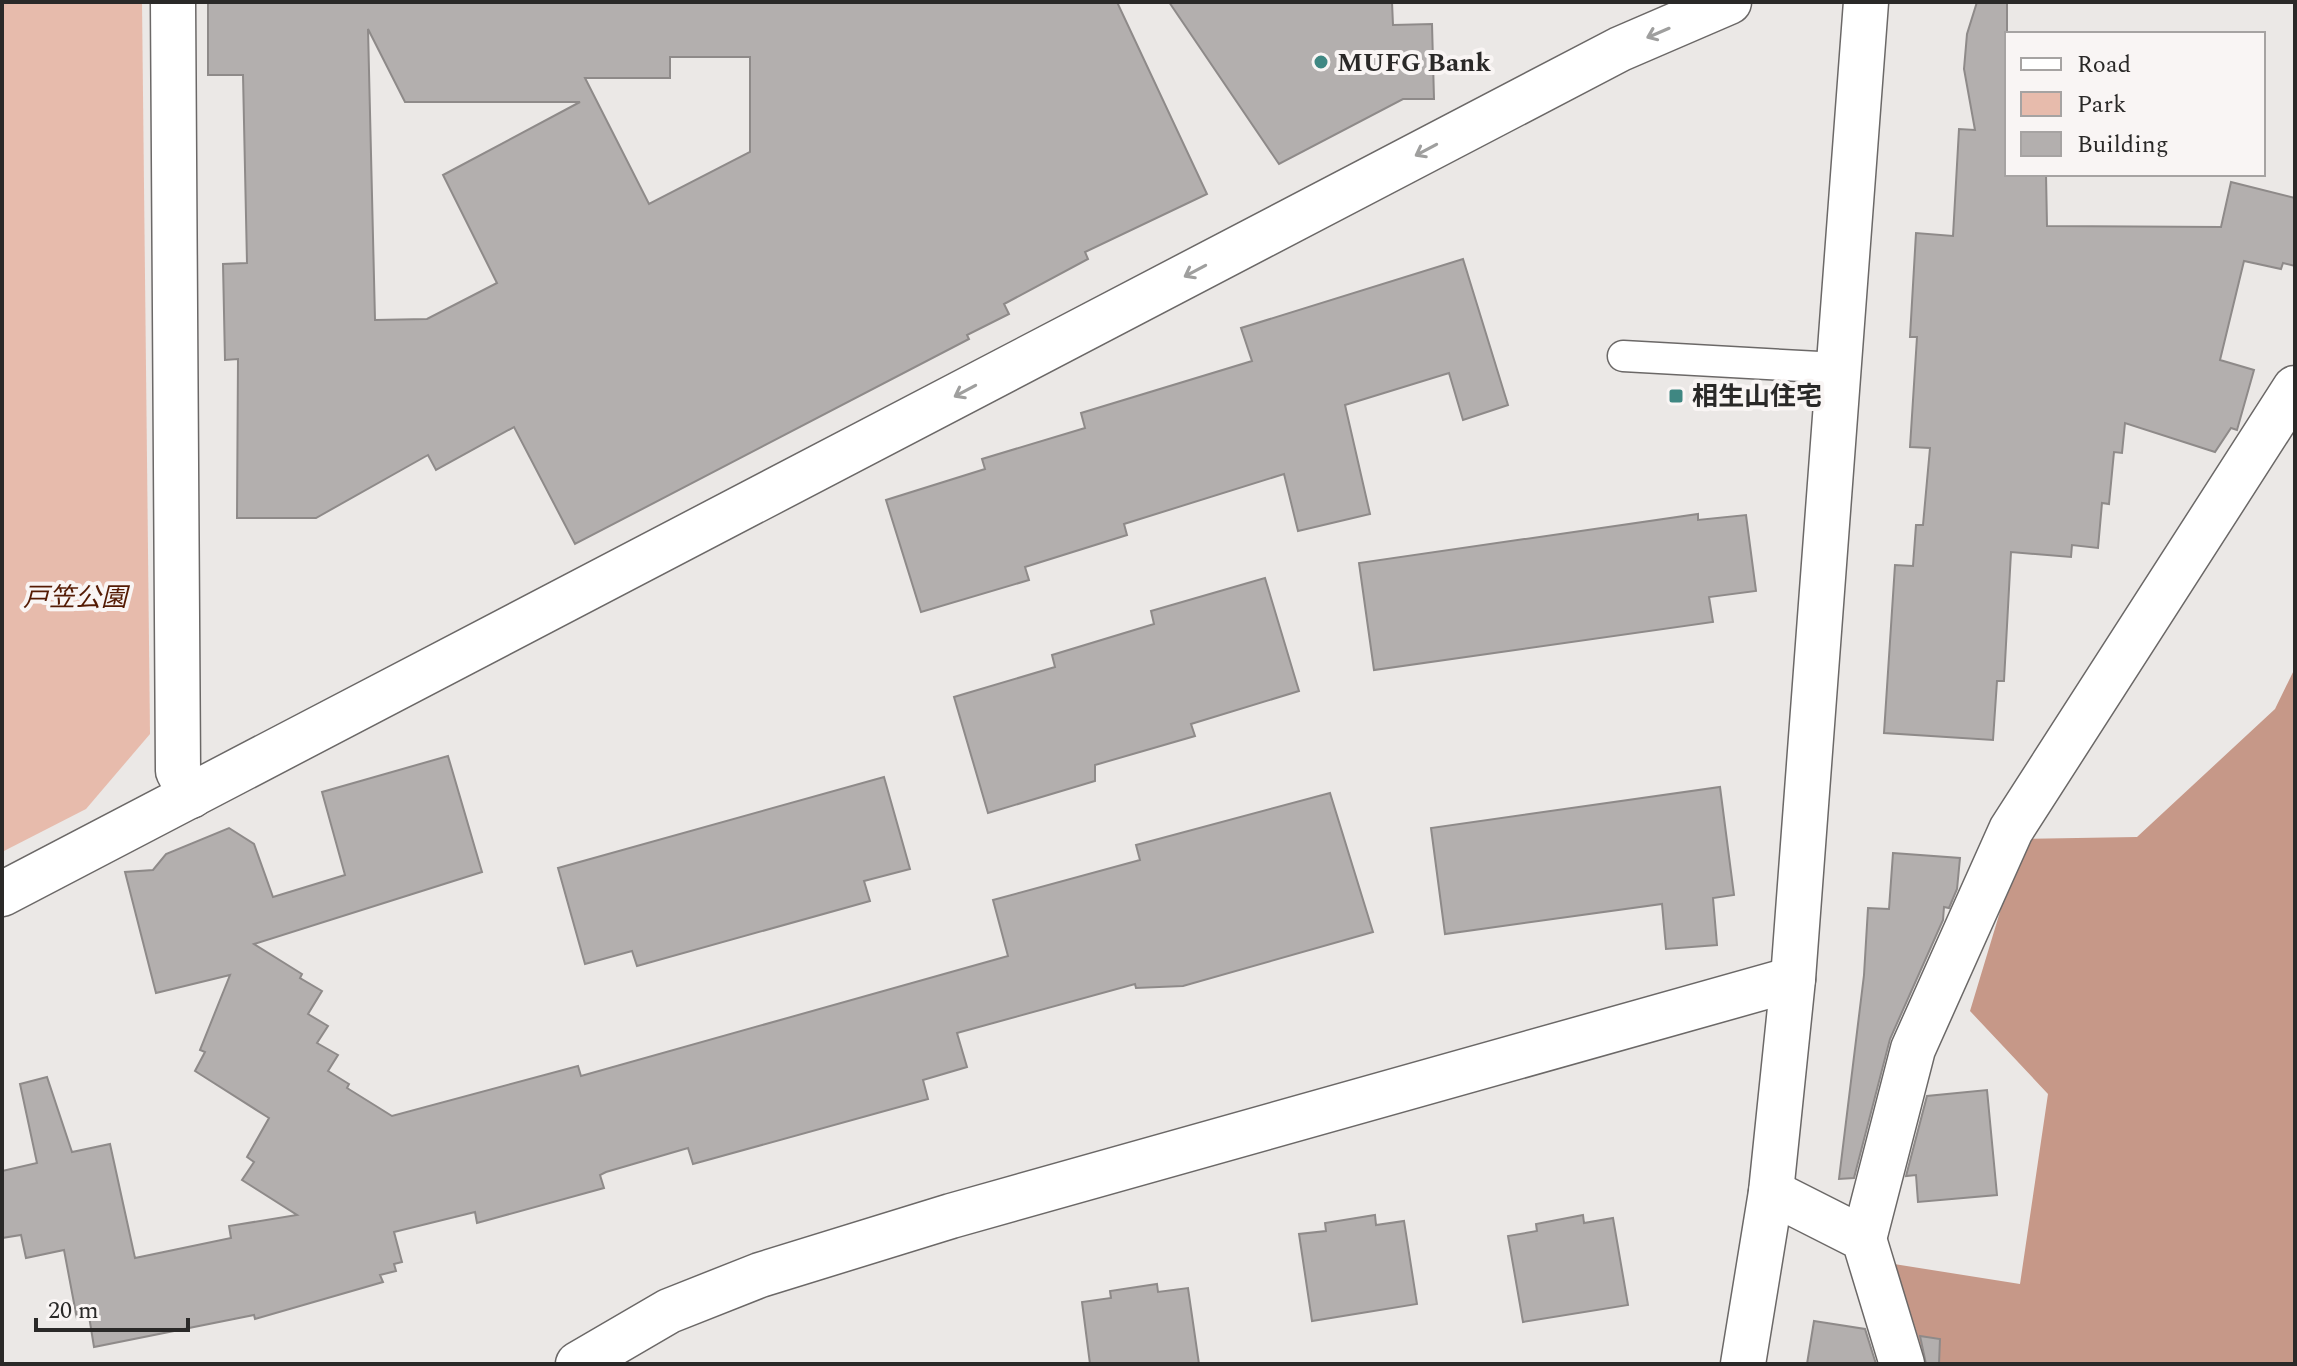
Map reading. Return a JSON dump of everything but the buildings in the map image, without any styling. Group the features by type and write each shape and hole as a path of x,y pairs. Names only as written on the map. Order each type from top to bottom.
{"street":[{"path":"173,2 178,771 191,796"},
{"path":"2,894 1620,49 1729,2"},
{"path":"1743,1364 1771,1192 1793,979 1866,2"},
{"path":"1902,1364 1864,1239 1913,1049 2011,830 2295,388"},
{"path":"578,1364 669,1311 760,1275 951,1216 1793,979"},
{"path":"1771,1192 1864,1239"}],"lane":[{"path":"1623,356 1838,368"}],"green space":[{"name":"戸笠公園","path":"2,2 142,2 150,734 86,809 2,852"}],"shaded area":[{"path":"2295,668 2295,1364 1927,1364 1894,1264 2020,1284 2048,1094 1970,1011 2022,839 2137,837 2275,709"}],"place":[{"name":"MUFG Bank","path":"1321,62"},
{"name":"相生山住宅","path":"1676,396"}]}
